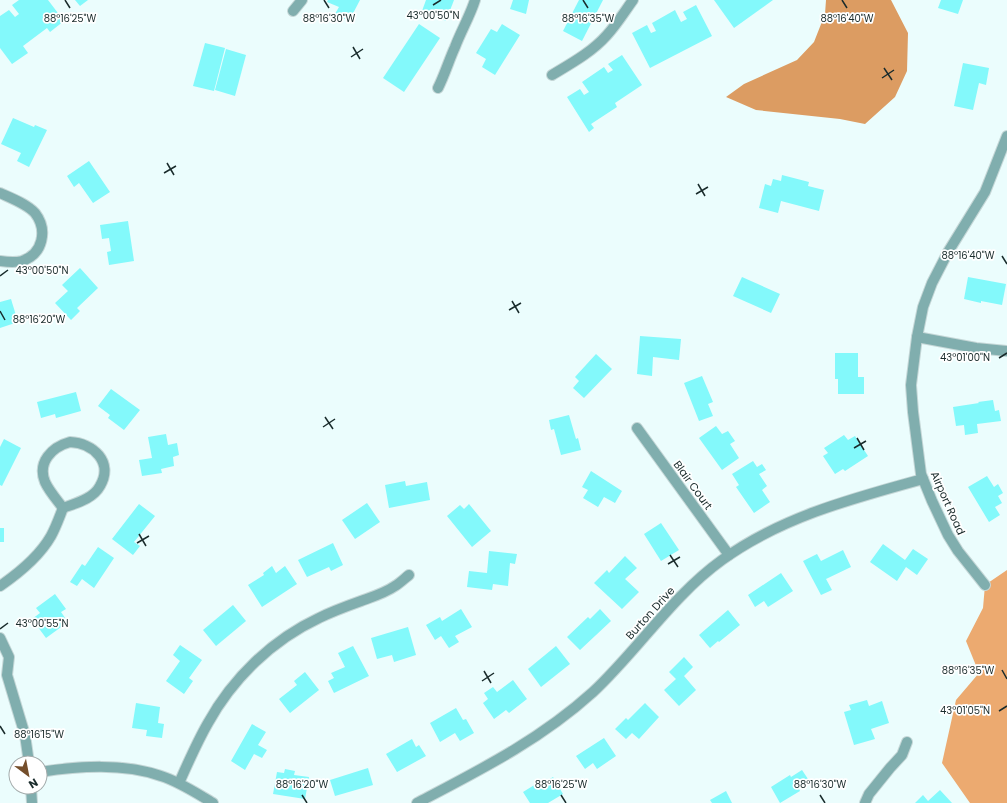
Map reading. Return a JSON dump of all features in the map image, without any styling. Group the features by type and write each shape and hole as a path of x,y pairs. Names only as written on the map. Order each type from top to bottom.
{"street":[{"path":"293,11 302,0"},
{"path":"438,88 447,70 454,48 475,0"},
{"path":"552,75 578,59 598,44 608,34 634,0"},
{"name":"Airport Road","path":"985,584 958,551 948,536 921,474 912,412 912,385 917,337 923,307 932,283 956,238 986,192 1007,136"},
{"path":"0,193 35,213 42,228 42,241 38,250 32,256 21,261 0,261"},
{"path":"917,337 976,348 1007,351"},
{"name":"Blair Court","path":"637,428 729,555"},
{"path":"0,586 20,571 37,555 50,538 63,508 90,496 100,487 104,468 101,458 87,445 78,442 70,442 60,445 51,451 43,465 43,475 46,483 63,508"},
{"name":"Burton Drive","path":"417,803 473,774 525,744 573,709 618,667 675,602 729,555 773,529 799,518 923,479"},
{"path":"179,783 207,724 216,709 228,692 256,661 287,636 317,618 336,609 394,587 409,575"},
{"path":"0,638 9,657 3,672 21,722 27,755"},
{"path":"865,803 873,789 902,755 907,742"},
{"path":"48,771 100,767 124,768 155,774 179,783 213,803"}],"shaded area":[{"path":"826,0 891,0 908,33 907,71 895,97 865,124 840,119 756,110 726,97 744,84 797,60 814,42 825,14"},
{"path":"1007,570 1007,803 970,803 942,763 956,700 979,673 966,641 983,608 985,585"}],"building":[{"path":"19,0 48,0 64,21 50,32 47,28 23,46 28,53 12,64 0,48 0,16 9,10 15,17 19,14 12,5"},
{"path":"75,0 88,0 80,6"},
{"path":"328,0 360,0 349,21 335,14 339,7 327,2"},
{"path":"426,0 454,0 446,21 422,11"},
{"path":"513,0 529,0 526,14 510,9"},
{"path":"579,0 603,0 582,41 563,31"},
{"path":"714,0 773,0 734,28"},
{"path":"941,0 963,0 958,14 938,8"},
{"path":"696,5 712,36 650,68 632,33 647,25 651,33 656,31 652,23 675,10 681,22 687,19 683,12"},
{"path":"419,24 440,38 404,92 383,78"},
{"path":"502,24 520,35 495,75 482,67 486,59 476,53 491,29 497,32"},
{"path":"205,43 225,48 214,91 193,86"},
{"path":"226,49 246,55 235,96 215,90"},
{"path":"622,55 642,85 615,103 617,107 591,124 594,128 589,132 567,97 580,89 584,95 589,92 582,82 604,67 608,73 613,70 608,64"},
{"path":"963,63 989,68 986,85 979,83 973,110 954,106"},
{"path":"13,118 34,127 35,125 47,130 29,167 17,161 21,153 1,144"},
{"path":"89,161 110,192 93,203 79,183 74,187 67,176"},
{"path":"782,175 809,182 808,186 824,190 819,211 781,201 778,213 759,208 765,184 771,186 773,179 781,181"},
{"path":"128,221 134,261 109,265 107,252 111,251 109,238 102,239 100,225"},
{"path":"80,268 98,288 77,308 80,311 71,320 55,303 68,291 62,285"},
{"path":"742,277 780,294 771,313 733,296"},
{"path":"968,277 1006,284 1002,305 981,301 981,303 964,299"},
{"path":"11,299 18,322 0,328 0,302"},
{"path":"640,336 681,339 679,360 653,357 652,376 637,374"},
{"path":"835,353 858,353 858,377 864,377 864,394 838,394 838,379 835,379"},
{"path":"596,354 612,369 584,398 573,388 579,381 575,377"},
{"path":"702,376 713,402 708,404 713,416 699,421 684,383"},
{"path":"111,389 140,410 124,430 108,418 110,415 98,406"},
{"path":"76,392 81,411 56,418 55,414 41,418 37,402"},
{"path":"993,400 995,411 999,410 1001,421 977,424 978,433 965,435 964,425 956,426 953,407"},
{"path":"569,415 581,450 561,455 554,429 551,430 549,420"},
{"path":"716,426 722,434 728,431 735,441 730,444 739,458 722,470 699,438"},
{"path":"166,434 168,445 177,443 179,455 173,457 174,466 161,469 162,473 142,476 139,460 152,458 148,437"},
{"path":"844,435 848,440 855,436 868,456 845,471 843,469 835,474 823,456 828,453 824,448"},
{"path":"4,439 21,448 2,486 0,485 0,447"},
{"path":"753,461 757,467 762,464 766,470 759,474 767,486 762,490 770,502 754,513 736,487 739,485 732,474"},
{"path":"591,471 622,491 615,503 604,497 598,507 583,498 588,490 582,487"},
{"path":"987,476 994,487 998,484 1003,493 998,496 1002,503 995,507 1000,515 989,522 968,487"},
{"path":"405,481 406,486 427,482 430,500 389,508 385,485"},
{"path":"367,503 380,522 355,539 342,520"},
{"path":"139,504 155,516 134,542 140,546 133,555 112,539"},
{"path":"469,504 491,531 472,547 447,516 460,505 464,509"},
{"path":"661,523 679,550 661,561 644,534"},
{"path":"0,528 4,528 4,542 0,542"},
{"path":"333,543 343,565 331,571 329,567 307,577 298,560"},
{"path":"883,544 905,560 913,549 928,559 917,575 906,567 897,581 870,562"},
{"path":"98,547 114,558 94,588 82,579 77,586 70,582 82,564 85,566"},
{"path":"843,550 851,567 826,579 832,590 821,595 803,561 817,554 821,561"},
{"path":"489,551 517,554 515,564 510,563 508,586 493,584 492,590 467,587 469,571 487,573"},
{"path":"625,556 637,568 625,579 639,592 622,609 594,583 607,570 609,573"},
{"path":"272,566 276,573 285,566 297,584 262,607 248,585 264,575 263,573"},
{"path":"781,573 793,591 768,607 764,601 755,607 748,595"},
{"path":"55,594 66,609 61,612 68,622 46,638 32,619 40,613 36,608"},
{"path":"233,605 246,621 216,646 203,630"},
{"path":"461,609 472,627 455,636 459,642 449,648 441,636 435,640 426,625 440,617 442,621"},
{"path":"600,609 611,621 580,650 567,637 588,617 590,619"},
{"path":"728,610 740,625 710,648 699,635"},
{"path":"408,627 416,655 394,662 392,655 377,659 371,638"},
{"path":"180,645 202,660 189,678 193,681 184,694 166,681 180,661 173,655"},
{"path":"353,646 369,676 334,693 328,681 334,678 331,673 345,667 338,653"},
{"path":"556,646 570,664 541,687 528,669"},
{"path":"684,657 693,667 684,676 696,690 679,706 664,690 676,679 669,672"},
{"path":"305,672 319,690 290,713 279,699 297,685 294,681"},
{"path":"513,680 527,699 509,713 506,710 494,719 483,703 488,699 484,693 493,687 497,692"},
{"path":"867,700 869,706 882,701 889,723 871,729 875,739 854,745 844,712 851,710 849,705"},
{"path":"136,703 160,707 158,723 164,724 162,738 146,736 147,730 132,728"},
{"path":"645,703 659,717 639,739 632,733 626,739 615,729 626,718 628,720"},
{"path":"456,708 463,720 466,719 474,733 460,741 455,733 440,742 430,723"},
{"path":"252,724 266,732 258,745 267,750 262,758 254,754 245,770 231,761"},
{"path":"604,738 616,756 597,769 593,763 585,769 576,756"},
{"path":"412,739 416,747 419,745 426,756 397,772 386,754"},
{"path":"368,768 373,785 335,796 330,780"},
{"path":"285,769 295,771 294,775 309,777 305,799 273,794 277,772 284,773"},
{"path":"802,770 810,782 799,789 800,791 780,803 771,787 790,775 791,777"},
{"path":"553,777 563,794 548,803 530,803 523,792 544,779 545,782"},
{"path":"940,790 952,803 915,803 923,795 928,801"},
{"path":"726,791 732,803 712,803 710,800"}]}
